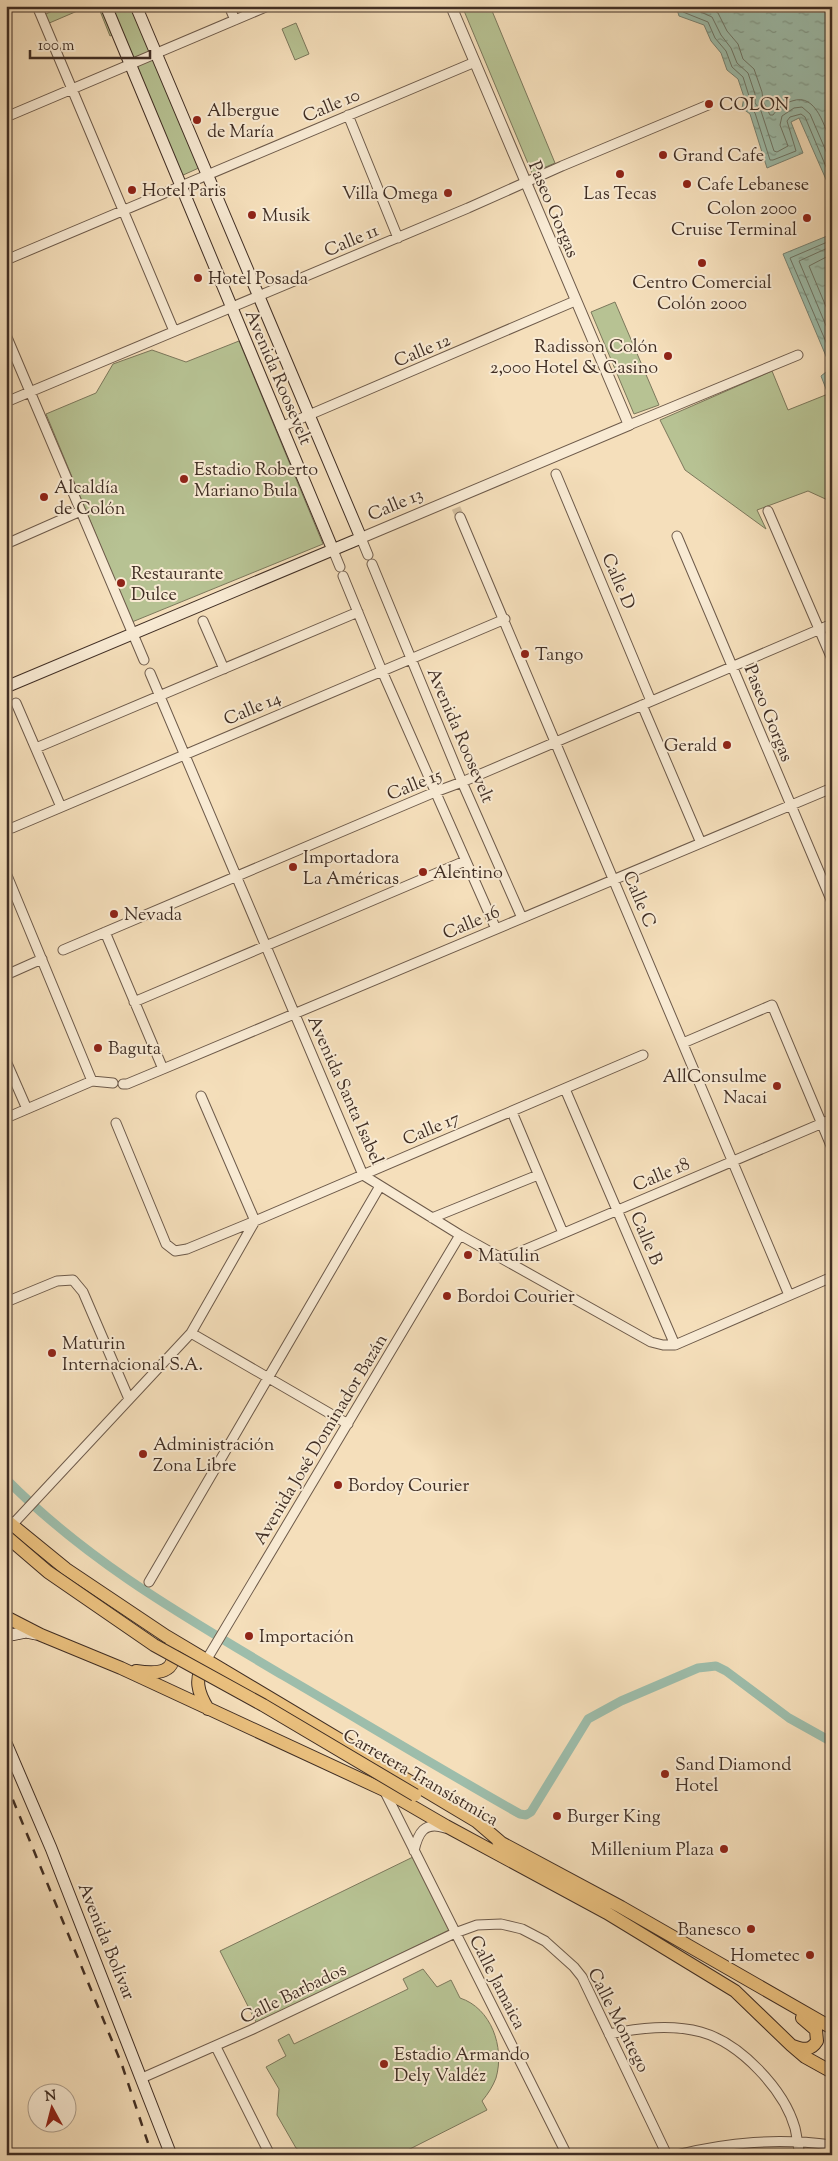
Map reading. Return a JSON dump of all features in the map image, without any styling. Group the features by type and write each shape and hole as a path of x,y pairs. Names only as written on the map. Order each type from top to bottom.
{"main road":[{"name":"Avenida Roosevelt","path":"106,6 333,550"},
{"name":"Avenida Roosevelt","path":"136,6 361,538"},
{"name":"Calle 13","path":"6,687 361,538"},
{"path":"11,1524 66,1569 166,1636 476,1821 504,1845"},
{"name":"Carretera Transístmica","path":"11,1524 48,1572 154,1645 263,1705 415,1795 621,1907 832,2028"},
{"name":"Carretera Transístmica","path":"6,1617 41,1635 121,1668 384,1790 459,1834 607,1912 727,1986 743,1998 791,2046 811,2061 832,2072"},
{"path":"6,1636 26,1632 41,1635"},
{"path":"121,1668 148,1673 160,1672 169,1668 173,1656 166,1636"},
{"path":"207,1659 200,1671 198,1688 209,1710"},
{"name":"Avenida Bolívar","path":"6,1743 51,1848 171,2155"},
{"path":"766,1991 816,2030 817,2041 810,2048 802,2049 791,2046"}],"street":[{"path":"38,6 74,88 174,331"},
{"path":"230,6 236,20"},
{"path":"6,117 268,6"},
{"name":"Paseo Gorgas","path":"450,6 629,425"},
{"name":"Calle 10","path":"6,260 475,62"},
{"name":"Calle 11","path":"6,402 398,238 524,182 708,105"},
{"path":"348,115 398,238"},
{"name":"Calle 12","path":"281,427 575,301"},
{"path":"6,335 144,660"},
{"name":"Calle 13","path":"361,538 553,466 629,425 798,355"},
{"name":"Calle D","path":"553,466 651,701"},
{"path":"6,544 81,511"},
{"path":"768,511 832,659"},
{"name":"Calle C","path":"460,517 505,619 789,1295"},
{"name":"Paseo Gorgas","path":"677,536 832,902"},
{"name":"Avenida Roosevelt","path":"361,538 368,554"},
{"name":"Avenida Roosevelt","path":"333,550 340,567"},
{"name":"Avenida Roosevelt","path":"372,564 410,660 522,918"},
{"path":"343,576 496,930"},
{"path":"36,748 358,612"},
{"name":"Calle 14","path":"12,828 505,619"},
{"path":"203,621 224,669"},
{"name":"Calle 15","path":"63,950 832,624"},
{"name":"Avenida Santa Isabel","path":"150,673 363,1175 460,1235 651,1342 662,1345 675,1345"},
{"path":"16,703 62,807"},
{"path":"642,705 701,843"},
{"name":"Calle 16","path":"6,1118 92,1081 127,1084 832,788"},
{"path":"134,1002 465,861"},
{"path":"6,873 92,1081"},
{"path":"105,932 163,1069"},
{"path":"6,975 42,960"},
{"path":"683,1042 772,1005 832,1148"},
{"name":"Calle 17","path":"116,1123 166,1244 175,1251 187,1249 255,1221 643,1056"},
{"path":"6,1061 27,1109"},
{"name":"Calle B","path":"565,1089 675,1345"},
{"path":"11,1524 191,1333 255,1221 201,1096"},
{"path":"512,1112 563,1233"},
{"name":"Calle 18","path":"503,1258 832,1119"},
{"path":"432,1218 538,1175"},
{"path":"149,1582 380,1186"},
{"name":"Avenida José Dominador Bazán","path":"207,1659 225,1632 460,1235"},
{"path":"675,1345 832,1278"},
{"path":"6,1302 57,1281 73,1280 83,1292 129,1400"},
{"path":"191,1333 348,1424"},
{"name":"Calle Jamaica","path":"384,1790 567,2155"},
{"path":"414,1851 417,1836 423,1830 432,1827 442,1827 459,1834"},
{"name":"Calle Montego","path":"455,1933 477,1925 501,1924 522,1929 544,1940 582,1977 668,2155"},
{"name":"Calle Barbados","path":"142,2078 216,2047 455,1933"},
{"path":"609,2034 641,2028 669,2028 686,2029 714,2037 741,2055 771,2084 789,2113 795,2127 800,2155"},
{"path":"216,2047 270,2155"},
{"path":"676,2155 734,2143 797,2141 832,2145"}],"shaded area":[{"path":"57,6 89,6 47,24 44,15 58,8"},
{"path":"98,6 131,6 201,167 181,176 120,32 110,36"},
{"path":"462,6 490,6 555,163 532,173"},
{"path":"296,23 309,54 295,60 282,29"},
{"path":"615,302 659,405 634,414 591,312"},
{"name":"Estadio Roberto Mariano Bula","path":"239,341 323,544 132,622 46,414 96,393 113,364 152,350 186,362"},
{"path":"772,371 788,410 828,394 832,396 832,502 808,491 757,510 766,529 685,470 660,420"},
{"path":"413,1857 449,1930 257,2024 220,1951"},
{"name":"Estadio Armando Dely Valdéz","path":"423,1969 437,1987 451,1980 460,1998 480,2010 493,2030 499,2054 496,2078 482,2101 487,2110 398,2155 306,2155 296,2148 277,2115 279,2089 266,2067 286,2056 278,2040 289,2034 294,2044 408,1989 403,1979"}],"water":[{"path":"676,6 832,6 832,193 799,118 791,122 803,153 767,168 750,114 742,108 744,97 738,79 727,70 721,53 711,41 704,25 679,16"},
{"path":"832,234 832,396 828,394 821,376 831,368 783,254"}],"waterway":[{"path":"6,1479 37,1509 70,1536 174,1610 520,1814 526,1815 531,1812 588,1719 621,1701 698,1668 716,1666 726,1671 789,1718 832,1742"}],"tunnel":[{"path":"456,508 460,517"}],"railway":[{"path":"6,1783 122,2065 152,2155"}],"place":[{"name":"COLON","path":"709,104"},
{"name":"Albergue de María","path":"197,120"},
{"name":"Grand Cafe","path":"663,155"},
{"name":"Las Tecas","path":"620,174"},
{"name":"Cafe Lebanese","path":"687,184"},
{"name":"Hotel Paris","path":"132,190"},
{"name":"Villa Omega","path":"448,193"},
{"name":"Musik","path":"252,215"},
{"name":"Colon 2000 Cruise Terminal","path":"807,218"},
{"name":"Centro Comercial Colón 2000","path":"702,263"},
{"name":"Hotel Posada","path":"198,278"},
{"name":"Radisson Colón 2,000 Hotel & Casino","path":"668,356"},
{"name":"Estadio Roberto Mariano Bula","path":"184,479"},
{"name":"Alcaldía de Colón","path":"44,497"},
{"name":"Restaurante Dulce","path":"121,583"},
{"name":"Tango","path":"525,654"},
{"name":"Gerald","path":"727,745"},
{"name":"Importadora La Américas","path":"293,867"},
{"name":"Alentino","path":"423,872"},
{"name":"Nevada","path":"114,914"},
{"name":"Baguta","path":"98,1048"},
{"name":"AllConsulme Nacai","path":"777,1086"},
{"name":"Matulin","path":"468,1255"},
{"name":"Bordoi Courier","path":"447,1296"},
{"name":"Maturin Internacional S.A.","path":"52,1353"},
{"name":"Administración Zona Libre","path":"143,1454"},
{"name":"Bordoy Courier","path":"338,1485"},
{"name":"Importación","path":"249,1636"},
{"name":"Sand Diamond Hotel","path":"665,1774"},
{"name":"Burger King","path":"557,1816"},
{"name":"Millenium Plaza","path":"724,1849"},
{"name":"Banesco","path":"751,1929"},
{"name":"Hometec","path":"810,1955"},
{"name":"Estadio Armando Dely Valdéz","path":"384,2064"}]}
